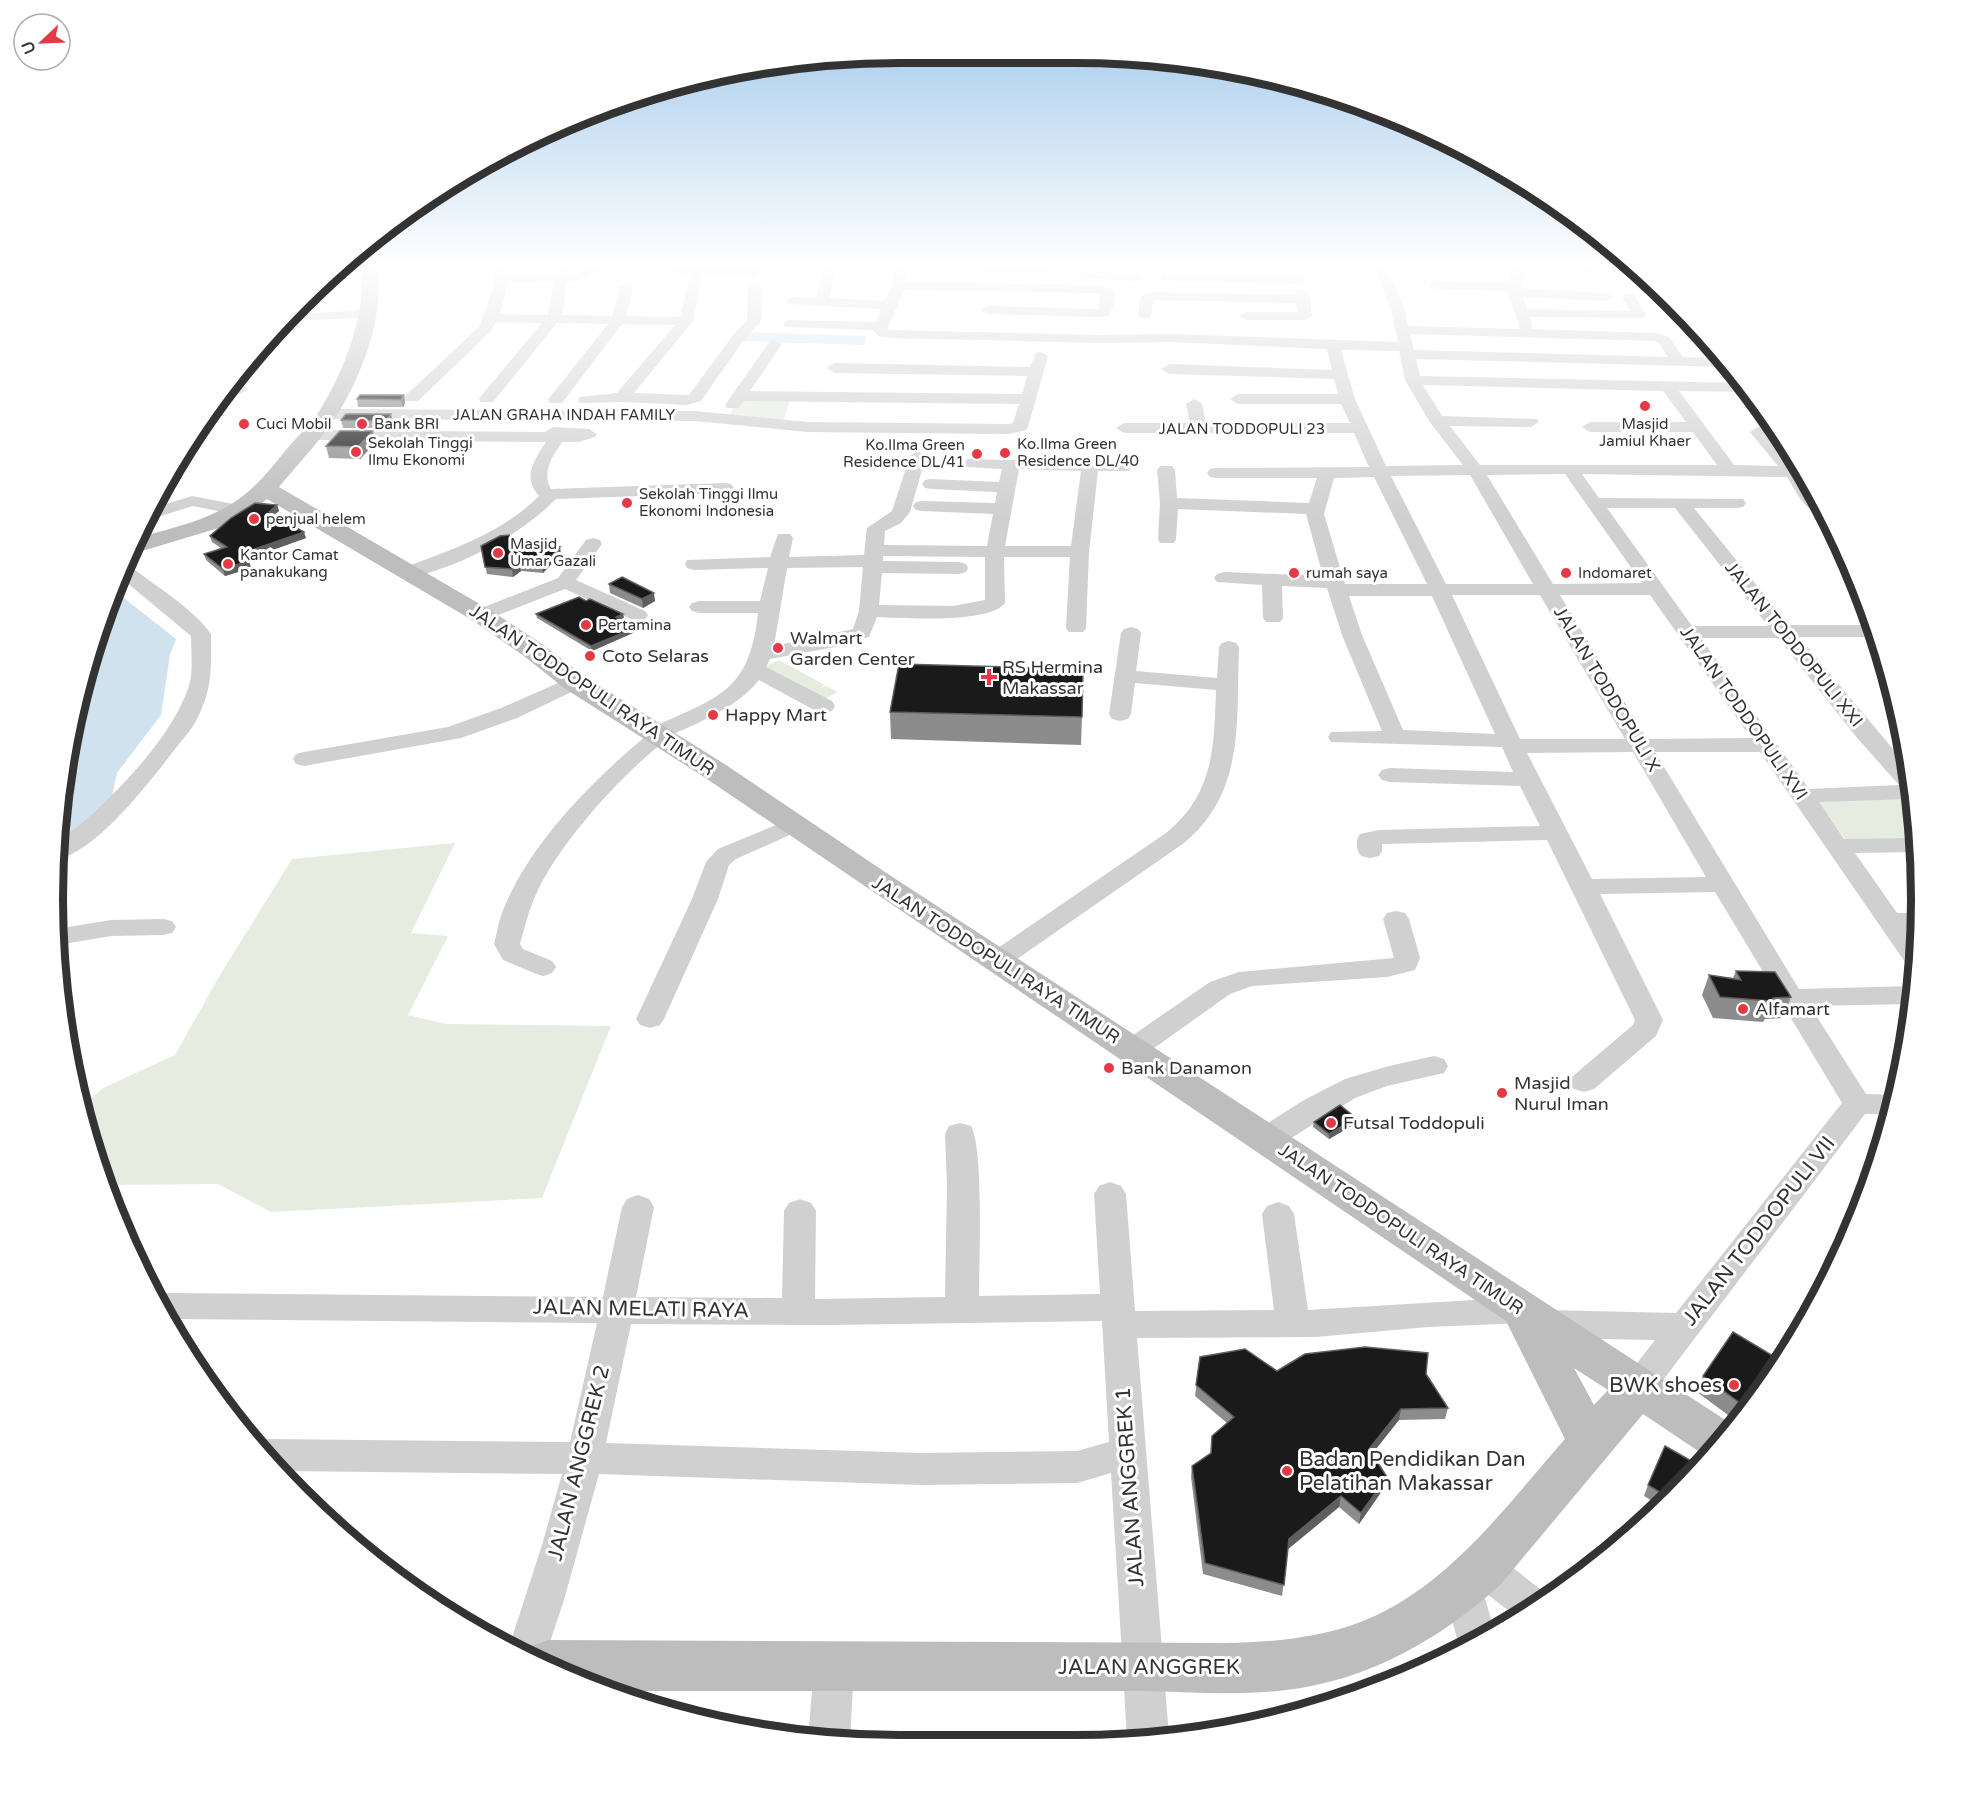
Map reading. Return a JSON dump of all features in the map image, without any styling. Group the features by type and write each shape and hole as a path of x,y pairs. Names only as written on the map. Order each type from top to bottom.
{"main road":[{"path":"141,548 238,510 266,489 312,433 340,404 357,350"},
{"name":"JALAN TODDOPULI RAYA TIMUR","path":"266,489 481,615 533,650 574,682 998,960 1714,1437"},
{"path":"142,545 193,529"},
{"path":"1533,1317 1591,1444"},
{"name":"JALAN ANGGREK","path":"566,1665 834,1668 1142,1666 1231,1670 1308,1662 1363,1646 1426,1615 1473,1578 1591,1444 1638,1386"}],"street":[{"path":"434,398 407,398 461,350"},
{"path":"526,350 482,399 614,399 622,397 650,400 693,399 731,350"},
{"path":"556,399 595,350"},
{"path":"622,397 662,350"},
{"path":"728,419 740,396 772,350"},
{"path":"1334,350 1347,399 1380,472 1439,589 1528,778 1649,1020 1646,1029 1584,1082"},
{"name":"JALAN TODDOPULI X","path":"1406,350 1413,380 1437,421 1475,470 1791,998 1857,1104"},
{"path":"1461,350 1538,358 1716,362"},
{"path":"1534,350 1550,383"},
{"path":"1670,350 1677,360"},
{"name":"JALAN GRAHA INDAH FAMILY","path":"340,404 684,416 782,425 1015,428 1022,423 1041,356"},
{"path":"823,396 836,363 1036,372"},
{"path":"1169,369 1340,375"},
{"path":"1413,380 1736,388"},
{"path":"1667,386 1695,427 1728,468"},
{"path":"740,396 1028,399"},
{"path":"782,425 792,397"},
{"path":"1238,399 1347,399"},
{"path":"1194,404 1199,429"},
{"path":"1437,421 1531,422"},
{"path":"1590,427 1695,427"},
{"name":"JALAN TODDOPULI 23","path":"1124,428 1360,428"},
{"path":"1768,432 1758,432 1787,461"},
{"path":"312,433 589,434 578,437 557,437 312,433"},
{"path":"548,496 538,485 537,476 557,437"},
{"path":"758,661 862,633 869,611 876,528 895,519 901,512 918,456"},
{"path":"972,463 1123,467"},
{"path":"869,611 970,611 989,607 995,603 993,569 995,550 1011,464"},
{"path":"1076,628 1080,552 1090,467"},
{"path":"1216,472 1327,473 1728,468 1793,472"},
{"name":"JALAN TODDOPULI XVI","path":"1570,469 1803,796 1909,950"},
{"path":"1166,470 1169,503 1167,539"},
{"path":"1327,473 1316,509 1317,527 1352,635 1379,702 1394,734 1404,738"},
{"path":"931,484 1006,487"},
{"path":"410,572 502,534 529,516 548,496 570,492 725,488"},
{"path":"158,512 192,501 238,510"},
{"path":"1169,503 1316,509"},
{"path":"1594,503 1737,503"},
{"name":"JALAN TODDOPULI XXI","path":"1680,504 1786,632 1866,734 1901,774"},
{"path":"922,506 1004,509"},
{"path":"543,967 512,954 507,944 516,912 535,873 595,796 633,756 658,735 726,700 758,661 784,538"},
{"path":"481,615 565,582 593,544"},
{"path":"694,564 873,559 995,550 1080,552"},
{"path":"873,559 959,568"},
{"path":"65,848 98,824 150,767 186,720 201,680 201,634 129,575"},
{"path":"1224,578 1336,586 1439,589 1654,589"},
{"path":"1272,580 1273,618"},
{"path":"565,582 638,615"},
{"path":"699,607 769,607"},
{"path":"1687,632 1867,631"},
{"path":"1120,714 1131,633"},
{"path":"998,960 1175,838 1193,822 1211,795 1222,758 1228,647"},
{"path":"758,661 782,684 824,706"},
{"path":"1125,676 1227,686"},
{"path":"304,759 453,733 509,712 574,682"},
{"path":"1339,737 1511,743 1766,745"},
{"path":"1390,775 1528,778"},
{"path":"1803,796 1904,792"},
{"path":"650,1018 705,899 717,862 727,854 793,825"},
{"path":"1370,851 1370,839 1378,837 1555,833"},
{"path":"1838,846 1909,845"},
{"path":"1584,887 1724,884"},
{"path":"1132,1049 1230,983 1249,978 1387,968 1406,964 1407,958 1396,919"},
{"path":"1890,921 1910,921"},
{"path":"64,936 111,928 163,927"},
{"path":"1791,998 1905,995"},
{"path":"1266,1139 1322,1103 1346,1091 1368,1082 1434,1066"},
{"path":"1857,1104 1885,1104"},
{"name":"JALAN TODDOPULI VII","path":"1638,1386 1857,1104"},
{"path":"960,1134 963,1186 962,1310"},
{"name":"JALAN ANGGREK 1","path":"1110,1194 1147,1731"},
{"name":"JALAN ANGGREK 2","path":"528,1649 539,1620 585,1458 638,1207"},
{"path":"798,1311 800,1211"},
{"path":"1278,1214 1293,1323"},
{"name":"JALAN MELATI RAYA","path":"169,1306 798,1311 962,1310 1293,1323 1533,1317 1683,1327"},
{"path":"275,1455 585,1458 945,1469 1077,1467 1128,1453"},
{"path":"1476,1632 1473,1578 1525,1603"},
{"path":"830,1732 834,1668"}],"shaded area":[{"path":"740,396 791,397 782,425 727,419"},
{"path":"779,660 825,685 819,689 826,686 838,692 822,700 762,668"},
{"path":"1905,799 1909,840 1845,839 1817,801"},
{"path":"455,843 411,933 448,936 408,1015 446,1024 611,1026 542,1198 271,1212 218,1184 114,1185 88,1102 103,1088 175,1055 217,980 292,859"}],"water":[{"path":"121,595 176,639 170,655 161,715 117,773 112,796 66,837 70,790 91,683"}],"building":[{"path":"360,395 404,395 401,400 357,399"},
{"path":"346,414 391,414 386,421 341,420"},
{"path":"340,431 373,431 358,447 326,446"},
{"path":"255,503 277,505 269,512 304,532 240,554 249,561 223,569 204,554 227,547 210,536 231,518"},
{"path":"509,535 512,544 560,547 542,566 519,564 512,569 485,567 481,546 500,536"},
{"path":"622,577 654,593 642,599 609,584"},
{"name":"Pertamina","path":"579,597 586,601 590,599 623,614 616,617 635,628 591,646 536,614"},
{"path":"899,664 1083,669 1082,717 890,712"},
{"path":"1736,971 1775,972 1791,997 1773,998 1771,1001 1720,997 1709,975 1741,980"},
{"name":"Futsal Toddopuli","path":"1340,1105 1356,1118 1329,1134 1314,1122"},
{"path":"1733,1332 1774,1357 1741,1404 1703,1376"},
{"name":"Badan Pendidikan Dan Pelatihan Makassar","path":"1365,1347 1428,1353 1426,1374 1448,1408 1401,1409 1369,1449 1387,1477 1361,1513 1341,1496 1289,1539 1284,1585 1205,1563 1192,1466 1211,1453 1212,1436 1234,1417 1196,1385 1200,1357 1245,1349 1277,1371 1305,1354"},
{"path":"1665,1446 1693,1462 1662,1494 1648,1485"}],"place":[{"name":"Masjid Jamiul Khaer","path":"1645,406"},
{"name":"Cuci Mobil","path":"244,424"},
{"name":"Bank BRI","path":"362,424"},
{"name":"Sekolah Tinggi Ilmu Ekonomi","path":"356,452"},
{"name":"Ko.Ilma Green Residence DL/40","path":"1005,453"},
{"name":"Ko.Ilma Green Residence DL/41","path":"977,454"},
{"name":"Sekolah Tinggi Ilmu Ekonomi Indonesia","path":"627,503"},
{"name":"penjual helem","path":"254,519"},
{"name":"Masjid Umar Gazali","path":"498,553"},
{"name":"Kantor Camat panakukang","path":"228,564"},
{"name":"rumah saya","path":"1294,573"},
{"name":"Indomaret","path":"1566,573"},
{"name":"Pertamina","path":"586,625"},
{"name":"Walmart Garden Center","path":"778,648"},
{"name":"Coto Selaras","path":"590,656"},
{"name":"RS Hermina Makassar","path":"989,677"},
{"name":"Happy Mart","path":"713,715"},
{"name":"Alfamart","path":"1743,1009"},
{"name":"Bank Danamon","path":"1109,1068"},
{"name":"Masjid Nurul Iman","path":"1502,1093"},
{"name":"Futsal Toddopuli","path":"1331,1123"},
{"name":"BWK shoes","path":"1734,1385"},
{"name":"Badan Pendidikan Dan Pelatihan Makassar","path":"1287,1471"}]}
